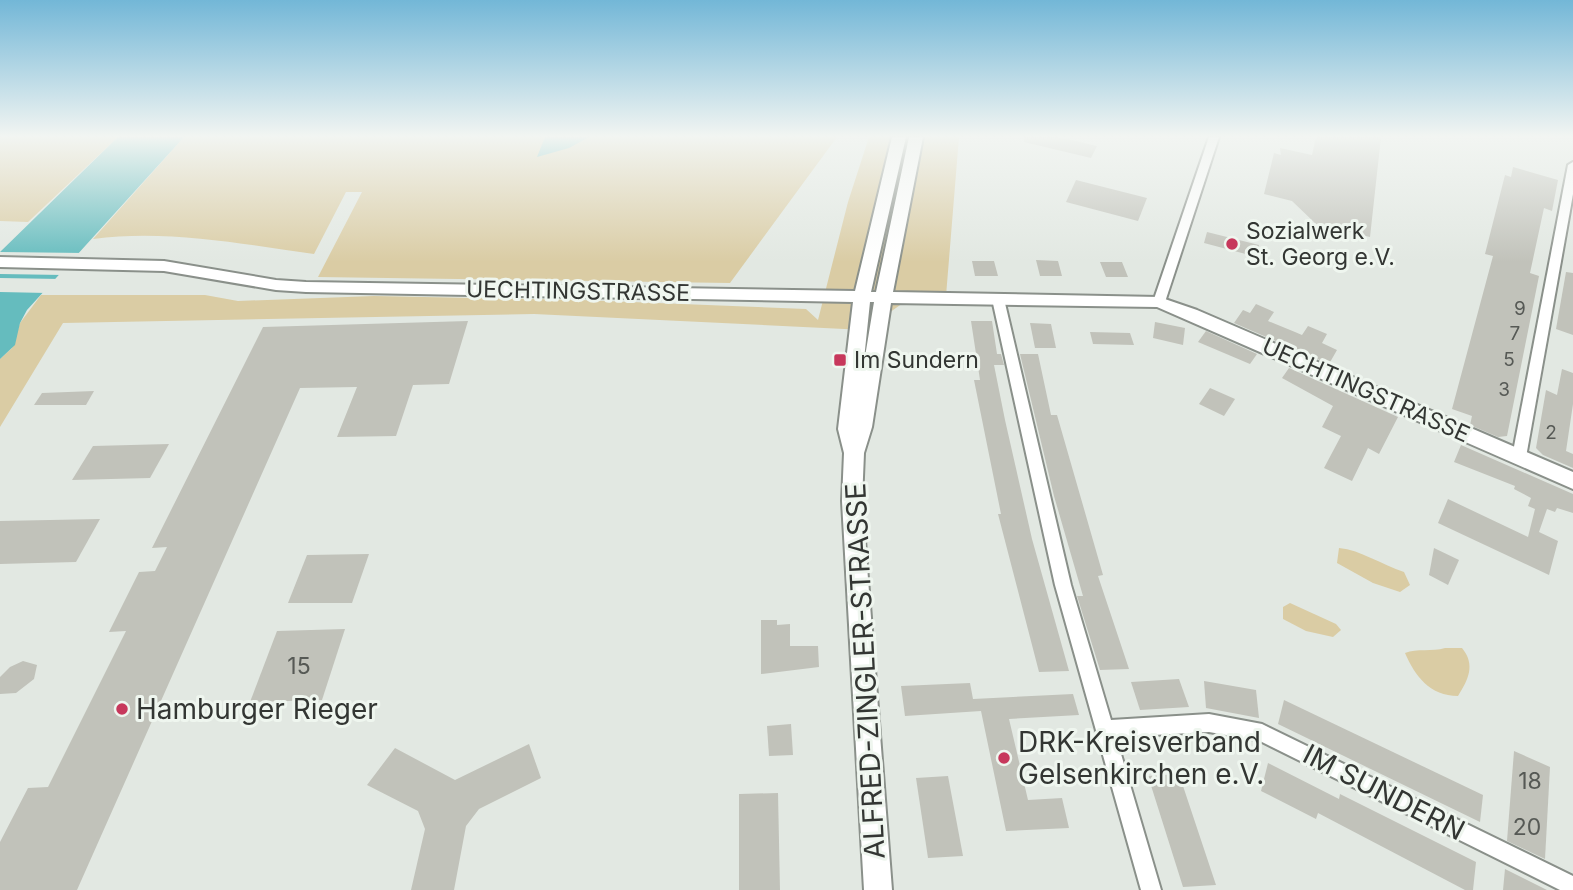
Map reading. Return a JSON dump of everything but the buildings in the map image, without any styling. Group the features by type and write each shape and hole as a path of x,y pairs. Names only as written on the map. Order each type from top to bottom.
{"main road":[{"name":"ALFRED-ZINGLER-STRASSE","path":"854,453 847,429 862,296 889,179"},
{"name":"ALFRED-ZINGLER-STRASSE","path":"878,890 852,501 854,453 863,427 869,380 908,179"},
{"name":"UECHTINGSTRASSE","path":"0,262 164,266 276,285 306,287 1159,302 1573,481"}],"street":[{"path":"1159,302 1200,179"},
{"path":"1519,457 1570,179"},
{"path":"998,299 1063,585 1151,890"},
{"name":"IM SUNDERN","path":"1104,729 1209,723 1262,733 1573,886"}],"shaded area":[{"path":"0,179 74,179 28,222 0,221"},
{"path":"147,179 807,179 730,283 318,277 362,192 346,192 314,254 176,237 121,236 93,239"},
{"path":"856,179 956,179 946,296 910,298 865,330 534,314 63,323 0,427 0,359 12,348 20,323 41,295 205,295 238,301 374,296 581,300 806,309 818,320"},
{"path":"1339,548 1404,572 1410,585 1400,592 1373,583 1337,563"},
{"path":"1290,603 1336,624 1341,630 1333,637 1306,631 1283,619 1283,607"},
{"path":"1462,648 1469,660 1469,672 1458,696 1439,693 1425,683 1405,653"}],"water":[{"path":"75,179 146,179 27,310 20,323 15,345 0,359 0,252"}],"pier":[{"path":"0,252 85,253 63,275 0,274"},
{"path":"0,278 60,279 47,293 0,292"}],"place":[{"name":"Sozialwerk St. Georg e.V.","path":"1232,244"},
{"name":"Im Sundern","path":"840,360"},
{"name":"Hamburger Rieger","path":"122,709"},
{"name":"DRK-Kreisverband Gelsenkirchen e.V.","path":"1004,758"}]}
